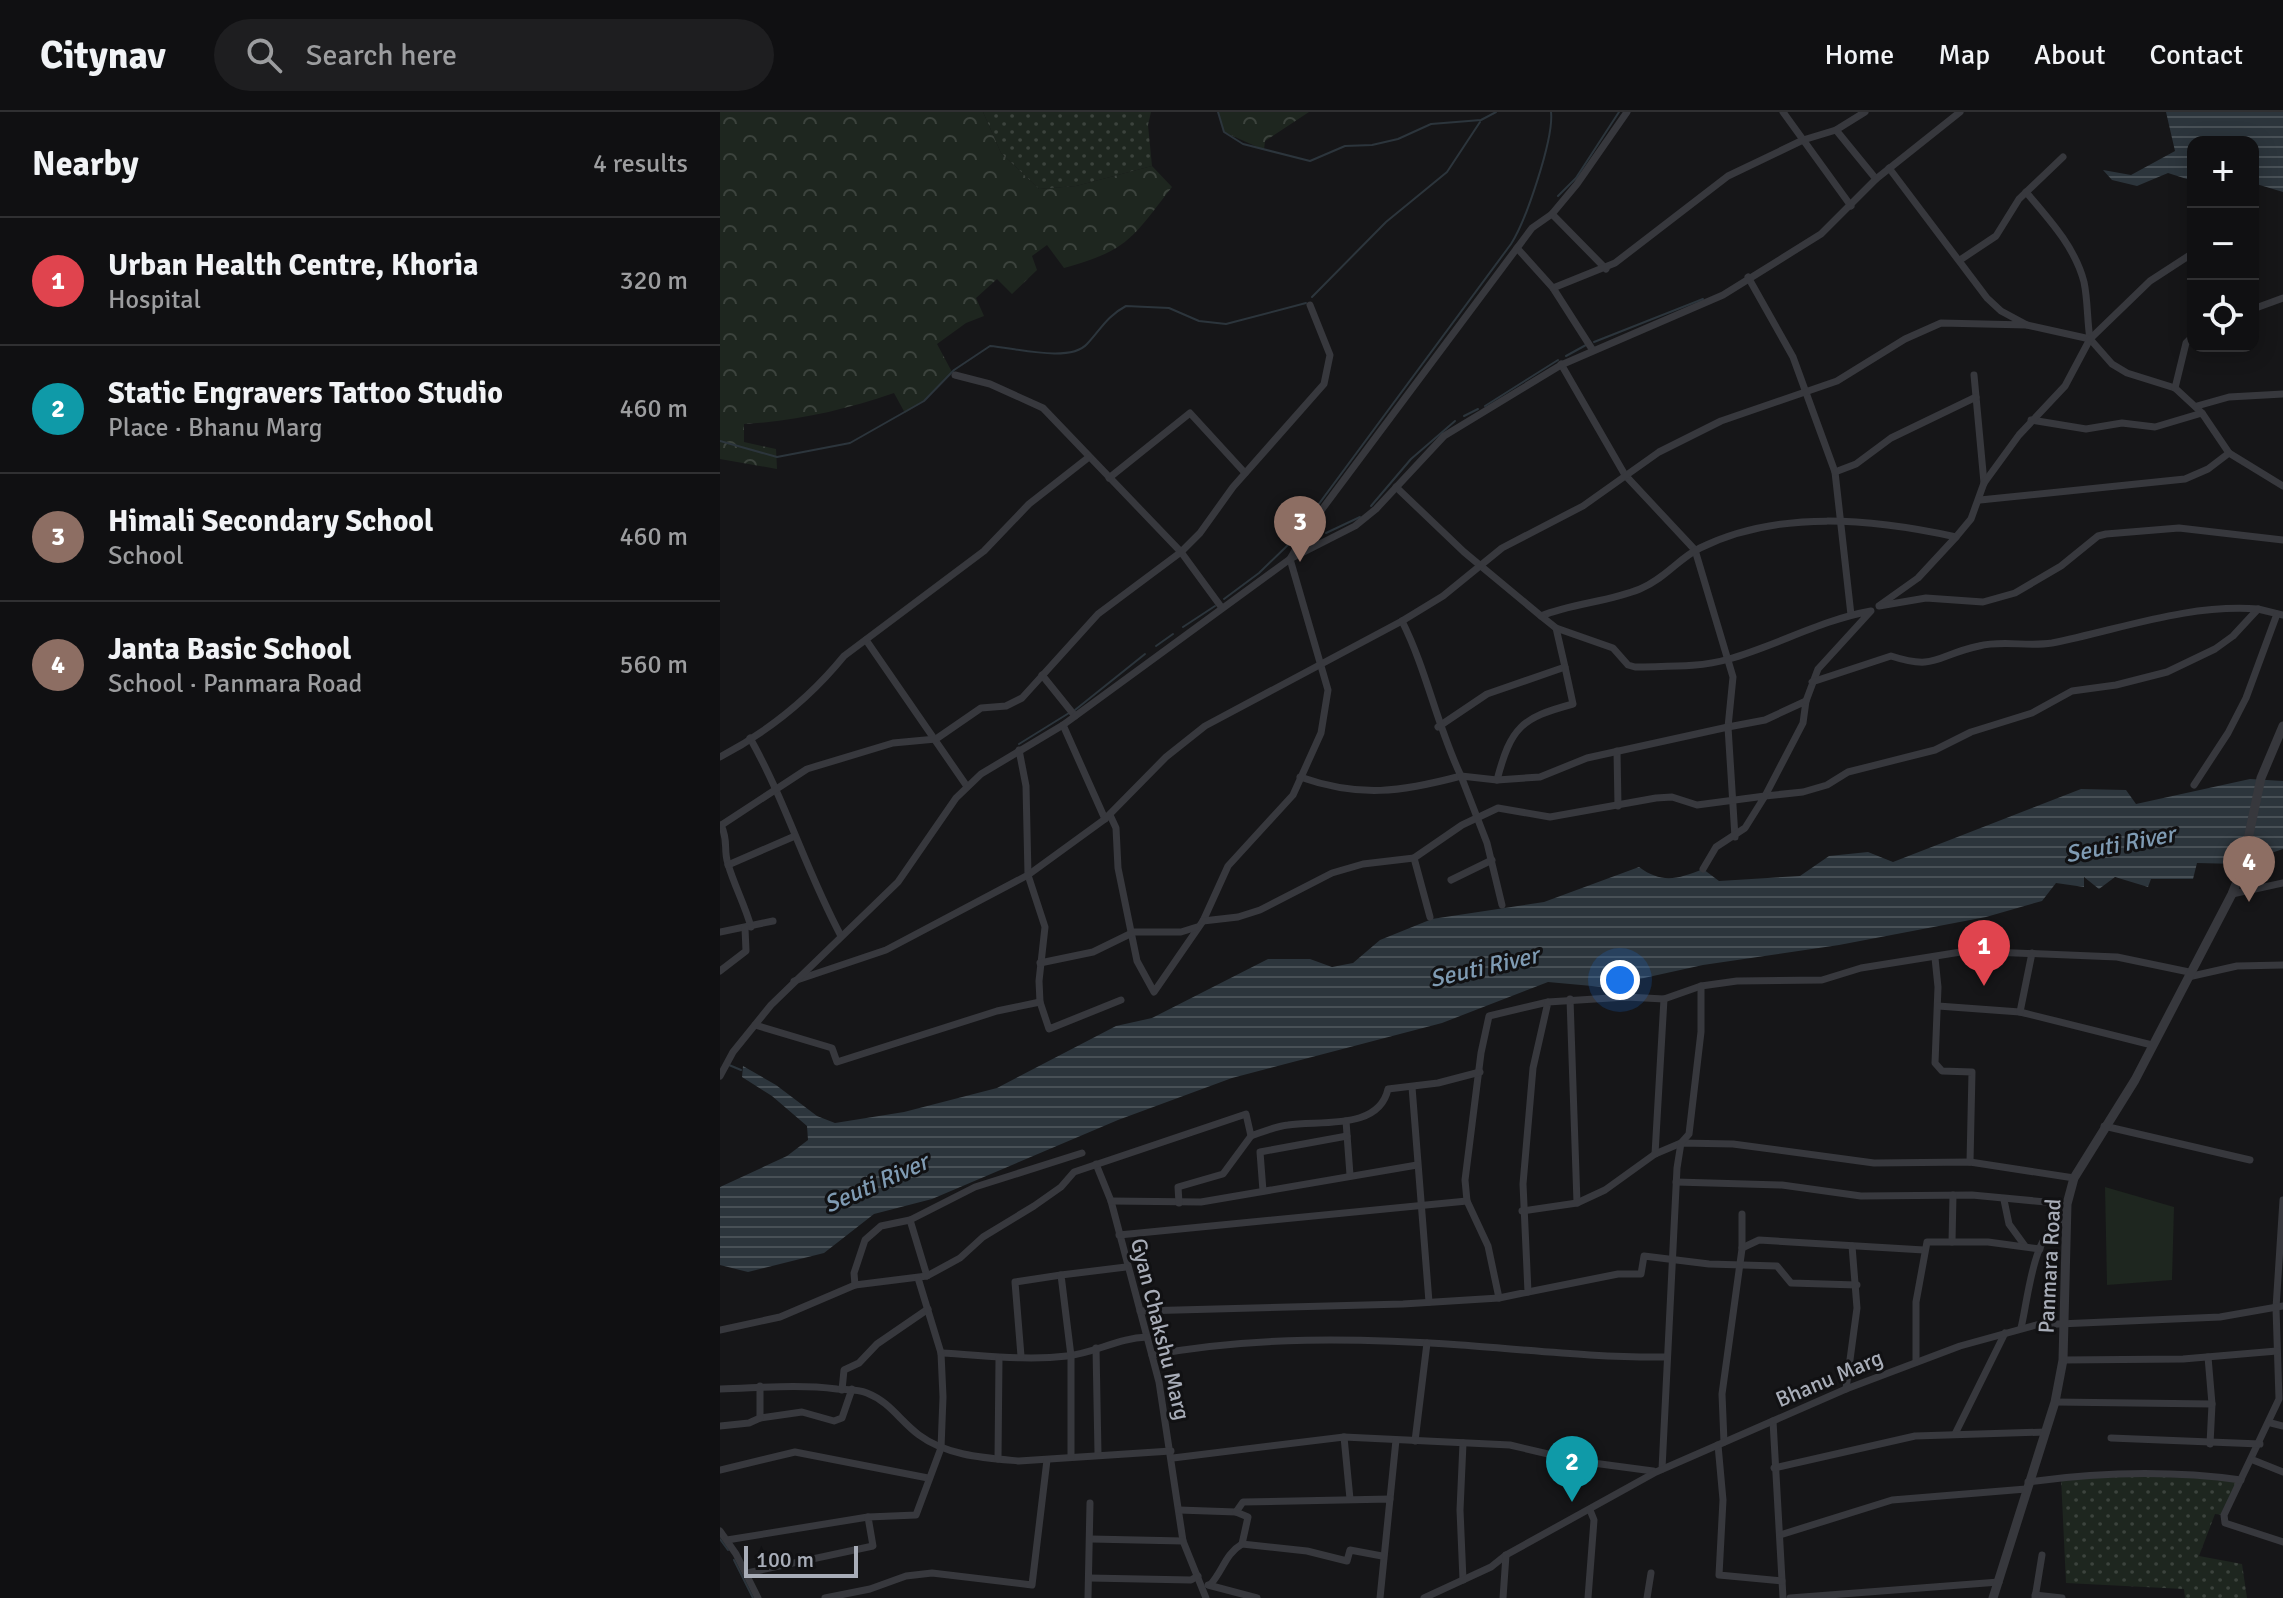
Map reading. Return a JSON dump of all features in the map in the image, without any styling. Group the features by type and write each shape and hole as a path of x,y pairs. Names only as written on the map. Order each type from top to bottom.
{"street":[{"path":"1063,725 1116,828 1118,868 1134,932 1137,961 1154,992 1201,923 1228,866 1280,811 1321,733 1327,706 1323,664 1290,559 1308,528 1532,228 1552,214 1627,112"},
{"path":"1783,112 1851,206"},
{"path":"1553,288 1606,269 1728,176 1803,140 1836,130 1865,112"},
{"path":"720,1076 755,1025 794,981 898,882 966,785 1063,725 1290,559 1355,526 1444,436 1561,364 1703,304 1821,234 1876,179 1960,112"},
{"path":"1836,130 1876,179"},
{"path":"1960,260 1996,236 2026,192 2063,157"},
{"path":"1889,168 1994,305 2027,325"},
{"path":"2026,192 2059,230 2078,264 2086,294 2090,339"},
{"path":"1552,214 1604,262 1606,269"},
{"path":"1517,248 1553,288 1592,349"},
{"path":"1984,483 2031,420 2065,386 2090,339 2150,281 2187,257"},
{"path":"1748,277 1788,346 1809,393 1835,472 1851,615"},
{"path":"2259,307 2283,298"},
{"path":"720,971 746,951 748,927 742,894 728,865 729,842 721,826 777,786 807,769 893,743 936,739 981,708 1006,706 1022,698 1098,614 1181,552 1245,473 1324,384 1330,355 1310,305"},
{"path":"794,981 886,950 1028,875 1108,817 1166,757 1205,726 1402,621 1443,596 1502,548 1583,506 1659,452 1721,421 1837,381 1905,339 1941,323 2027,325 2090,339 2112,364 2127,373 2175,388 2199,409 2229,453 2283,486"},
{"path":"2175,388 2187,342"},
{"path":"1561,364 1625,475 1695,550 1733,677 1728,727 1735,837"},
{"path":"955,375 990,384 1043,408 1181,552 1222,608"},
{"path":"1703,869 1716,847 1735,837 1765,796 1803,723 1806,701 1818,669 1875,608 1918,578 1956,537 1980,500 1984,483 1974,375"},
{"path":"2031,420 2086,429 2122,423 2155,427 2229,397 2283,394"},
{"path":"1835,472 1856,464 1891,438 1976,397"},
{"path":"1109,478 1190,413 1245,473"},
{"path":"1980,500 2185,479 2208,469 2229,453"},
{"path":"720,757 794,710 844,656 984,551 1029,504 1089,457"},
{"path":"1396,487 1556,628 1606,644 1635,667 1729,659 1851,615 1926,598 1983,602 2015,593 2061,566 2098,536 2106,534 2179,528 2283,540"},
{"path":"1541,616 1645,587 1669,574 1695,550 1759,525 1842,521 1894,524 1956,537"},
{"path":"1812,682 1891,656 1910,664 1922,664 1978,646 2051,643 2186,611 2258,609 2280,615 2246,698 2228,733 2194,785"},
{"path":"1040,963 1093,952 1134,932 1181,932 1201,923 1238,917 1260,910 1332,873 1363,864 1414,858 1477,816 1498,808 1550,817 1656,798 1672,797 1697,805 1803,792 1827,785 1848,772 1935,750 1971,732 2032,713 2059,695 2167,672 2215,649 2233,636 2258,609"},
{"path":"1402,621 1426,681 1438,727 1477,816 1492,860 1502,905"},
{"path":"1497,780 1504,753 1528,718 1573,704 1556,628"},
{"path":"866,640 966,785"},
{"path":"1438,727 1487,694 1565,667"},
{"path":"1042,675 1075,716"},
{"path":"1300,777 1360,792 1381,792 1461,776 1497,780 1540,777 1617,751 1777,716 1806,701"},
{"name":"Panmara Road","path":"1993,1598 2055,1402 2063,1360 2067,1204 2074,1178 2135,1080 2187,974 2232,894 2241,872 2261,778 2283,726"},
{"path":"750,738 777,786 795,836 841,936"},
{"path":"1019,750 1026,786 1028,875 1045,927 1040,963 1040,1002 1049,1029 1121,1000"},
{"path":"1617,751 1618,806"},
{"path":"728,865 795,836"},
{"path":"1414,858 1430,917"},
{"path":"1451,880 1492,860"},
{"path":"2232,894 2283,883"},
{"path":"720,932 773,921"},
{"path":"1499,1298 1488,1246 1467,1201 1466,1165 1489,1016 1570,999 1664,999 1701,986 1766,979 1822,980 1861,968 1967,951 2117,957 2187,974 2237,966 2283,965"},
{"path":"2020,1012 2032,953"},
{"path":"1935,958 1937,1069 1969,1071 1973,1075 1970,1162"},
{"path":"720,1389 802,1385 868,1393 896,1409 918,1434 941,1448 998,1459 1047,1460 1098,1454 1172,1454 1344,1437 1510,1445 1578,1461 1659,1470 1674,1261 1676,1182 1681,1143 1689,1134 1693,1105 1701,986"},
{"path":"1570,999 1577,1203"},
{"path":"1655,1154 1664,999"},
{"path":"755,1025 832,1048 837,1062 997,1011 1040,1002"},
{"path":"1528,1292 1522,1211 1533,1068 1548,1002"},
{"path":"1938,1006 2020,1012 2152,1045"},
{"path":"720,1052 732,1056"},
{"path":"1179,1203 1178,1187 1223,1174 1251,1136 1287,1125 1346,1121 1372,1112 1385,1101 1388,1089 1480,1072"},
{"path":"1412,1087 1429,1302"},
{"path":"720,1330 780,1317 855,1285 927,1276 960,1258 983,1237 1061,1187 1074,1172 1246,1114 1251,1136"},
{"path":"1346,1121 1350,1175"},
{"path":"2104,1126 2250,1160"},
{"path":"1263,1191 1260,1152 1347,1136"},
{"path":"1522,1211 1577,1203 1605,1190 1655,1154 1681,1143 1733,1144 1874,1163 1970,1162 2074,1178"},
{"path":"855,1285 854,1273 865,1240 881,1226 910,1220 975,1187 1082,1153"},
{"name":"Gyan Chakshu Marg","path":"1096,1164 1111,1201 1126,1267 1152,1355 1172,1454 1183,1541 1198,1576 1206,1586 1206,1598"},
{"path":"1111,1201 1179,1203 1417,1165"},
{"path":"1676,1182 1782,1185 1861,1196 1953,1195 2067,1204"},
{"path":"1952,1242 1953,1195"},
{"path":"2004,1200 2009,1224 2025,1246"},
{"path":"2283,1200 2279,1399 2271,1423 2224,1515 2225,1523 2283,1542"},
{"path":"1119,1235 1467,1201"},
{"path":"1742,1214 1742,1248 1722,1394 1723,1500 1719,1575 1782,1581"},
{"path":"2021,1328 2040,1249 2047,1235 2066,1216"},
{"path":"910,1220 927,1276"},
{"path":"1742,1248 1759,1240 1924,1250"},
{"path":"1916,1362 1916,1302 1924,1270 1924,1250 1929,1241 2040,1249"},
{"path":"1846,1389 1857,1285 1852,1246"},
{"path":"1140,1311 1499,1298 1618,1274 1641,1274 1644,1256 1674,1261 1777,1266 1791,1283 1857,1285"},
{"path":"1021,1356 1015,1282 1126,1267"},
{"path":"1061,1275 1071,1356 1071,1457"},
{"path":"727,1540 868,1517 916,1515 941,1448 941,1353 918,1278"},
{"name":"Bhanu Marg","path":"1424,1598 1491,1567 1506,1555 1659,1470 1916,1362 2021,1328 2063,1323 2220,1317 2279,1307"},
{"path":"720,1426 802,1412 834,1421 842,1418 847,1389 844,1370 859,1363 877,1344 928,1309"},
{"path":"1955,1434 2005,1333"},
{"path":"941,1353 999,1358 1071,1356 1124,1338 1147,1337"},
{"path":"1152,1355 1191,1348 1316,1340 1427,1343 1597,1358 1667,1357"},
{"path":"1415,1441 1427,1343"},
{"path":"1096,1348 1098,1454"},
{"path":"2063,1360 2279,1355"},
{"path":"2208,1357 2212,1404 2210,1444"},
{"path":"998,1459 999,1358"},
{"path":"760,1386 760,1418"},
{"path":"2055,1402 2212,1404"},
{"path":"1773,1421 1783,1598"},
{"path":"2271,1423 2283,1426"},
{"path":"1774,1468 1915,1436 2046,1432"},
{"path":"1344,1437 1350,1499"},
{"path":"2111,1438 2260,1444"},
{"path":"1380,1598 1396,1440"},
{"path":"1463,1443 1460,1510 1463,1580"},
{"path":"720,1470 795,1452 928,1478"},
{"path":"825,1598 870,1589 906,1576 932,1573 1032,1585 1047,1460"},
{"path":"2253,1460 2283,1472"},
{"path":"1780,1535 1892,1500 2094,1474 2181,1472 2241,1480"},
{"path":"1236,1512 1243,1502 1390,1499"},
{"path":"1088,1598 1090,1503"},
{"path":"1179,1510 1236,1512 1248,1517 1242,1544"},
{"path":"1588,1598 1594,1520 1590,1510"},
{"path":"747,1573 878,1545 868,1517"},
{"path":"720,1531 747,1573 758,1598"},
{"path":"1091,1539 1183,1541"},
{"path":"1206,1586 1221,1574 1230,1551 1242,1544 1307,1551 1347,1561 1350,1550 1382,1556"},
{"path":"1503,1598 1506,1555"},
{"path":"2042,1555 2035,1597 2062,1598"},
{"path":"1647,1598 1651,1573"},
{"path":"1089,1578 1191,1580 1198,1576"},
{"path":"1790,1598 1999,1582"},
{"path":"1206,1586 1257,1598"}],"green space":[{"path":"720,112 983,112 1001,153 1039,189 1076,186 1152,166 1172,187 1127,240 1103,255 1064,268 1047,245 1032,256 1037,270 1012,294 997,279 976,298 984,316 966,323 937,344 952,372 924,401 905,413 894,393 820,414 744,424 744,442 776,449 777,469 720,459"},
{"path":"983,112 1151,112 1148,125 1152,166 1076,186 1039,189 1001,153"},
{"path":"1218,112 1309,112 1265,141 1264,150 1224,132"},
{"path":"2105,1187 2174,1207 2172,1280 2107,1285"},
{"path":"2094,1474 2241,1480 2224,1515 2215,1514 2199,1556 2242,1564 2247,1598 2185,1598 2184,1589 2066,1583 2061,1477"}],"water":[{"path":"2166,112 2283,112 2283,192 2259,185 2259,136 2187,136 2187,179 2168,173 2137,186 2112,180 2103,170 2131,175 2175,151"},
{"name":"Seuti River","path":"2250,779 2283,781 2283,849 2239,864 2197,863 2193,879 2151,879 2148,887 2115,877 2099,889 2084,877 2084,887 2056,883 2042,901 1986,917 1839,945 1703,965 1603,987 1548,982 1442,1023 1232,1078 1118,1120 932,1199 874,1214 824,1253 748,1272 720,1265 720,1187 787,1156 808,1140 807,1126 772,1096 742,1077 743,1066 776,1085 817,1116 835,1123 904,1112 997,1088 1116,1026 1152,1018 1268,959 1310,959 1332,967 1353,963 1380,940 1432,919 1544,902 1639,867 1663,878 1703,869 1719,881 1800,876 1829,856 1868,852 1893,862 2081,789 2126,790 2136,804"}],"waterway":[{"path":"1218,112 1224,132 1243,144 1310,161 1345,146 1372,145 1398,139 1431,124 1481,120 1496,112"},
{"path":"1224,599 1259,573 1290,543 1511,244 1538,179 1551,112"},
{"path":"1558,196 1576,178 1619,112"},
{"path":"1312,297 1386,222 1447,172 1480,122"},
{"path":"1594,342 1703,299"},
{"path":"720,441 777,457 850,443 924,401 954,370 990,346 1055,354 1079,350 1109,318 1126,306 1169,308 1199,321 1226,324 1306,303"},
{"path":"1566,356 1586,345"},
{"path":"1485,406 1558,360"},
{"path":"1464,416 1478,409"},
{"path":"1371,506 1411,459 1455,421"},
{"path":"1326,533 1360,517"},
{"path":"1183,627 1215,606"},
{"path":"1156,646 1173,634"},
{"path":"1075,710 1145,654"},
{"path":"1019,744 1069,713"},
{"path":"729,1065 741,1070"},
{"path":"720,1539 728,1550"},
{"path":"734,1560 753,1598"}],"place":[{"name":"Himali Secondary School","path":"1300,562"},
{"name":"Janta Basic School","path":"2249,902"},
{"name":"Urban Health Centre, Khoria","path":"1984,986"},
{"name":"Static Engravers Tattoo Studio","path":"1572,1502"}]}
